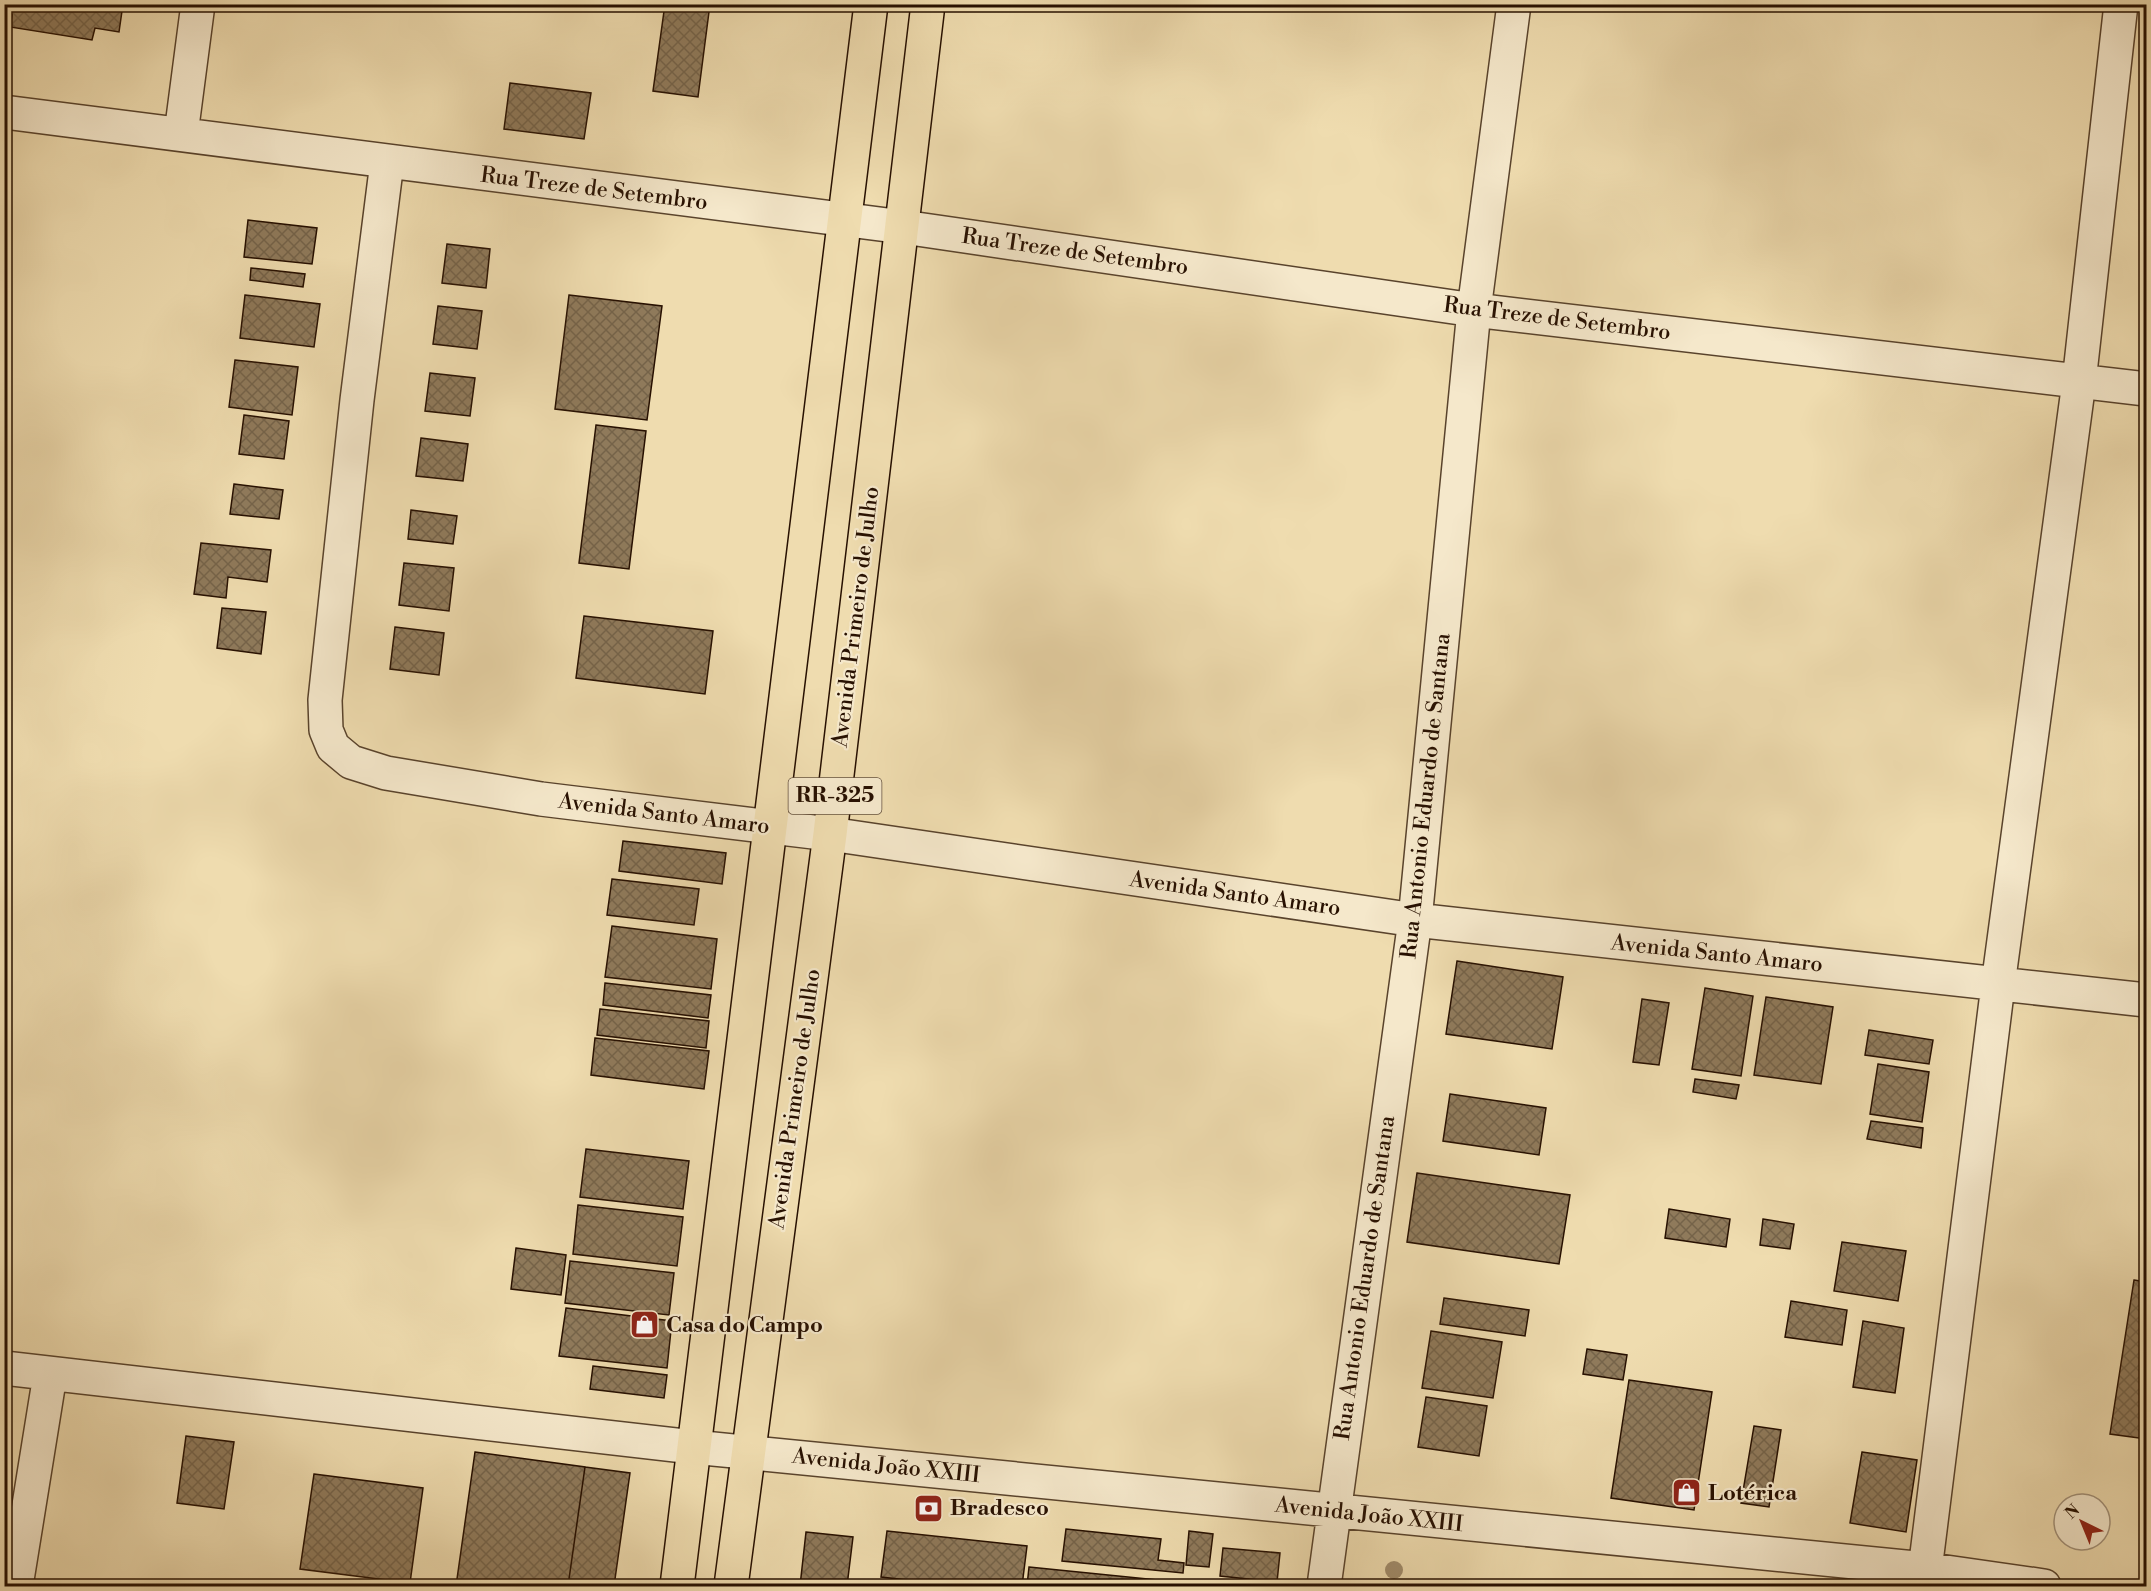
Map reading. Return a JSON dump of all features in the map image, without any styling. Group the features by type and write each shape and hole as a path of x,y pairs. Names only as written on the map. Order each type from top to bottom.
{"main road":[{"name":"RR-325","path":"677,1587 871,4"},
{"name":"Avenida Primeiro de Julho","path":"731,1587 830,834 928,4"}],"street":[{"path":"181,134 198,4"},
{"name":"Rua Antonio Eduardo de Santana","path":"1324,1587 1332,1511 1415,920 1474,310 1514,4"},
{"path":"1924,1578 1998,985 2079,382 2121,4"},
{"name":"Rua Treze de Setembro","path":"4,112 903,227 1474,310 2146,389"},
{"name":"Avenida Santo Amaro","path":"387,162 356,412 325,700 326,730 333,747 351,762 386,773 541,799 830,834 1415,920 2146,1000"},
{"name":"Avenida João XXIII","path":"4,1368 693,1447 1332,1511 1924,1578 2044,1587"},
{"path":"16,1587 50,1375"}],"building":[{"path":"4,4 123,4 119,32 95,28 92,40 10,27 12,15 4,14"},
{"path":"665,4 710,4 698,97 653,91"},
{"path":"510,83 591,93 584,139 504,129"},
{"path":"248,220 317,228 312,264 244,257"},
{"path":"447,244 490,249 486,288 442,283"},
{"path":"251,268 305,274 303,287 250,280"},
{"path":"245,295 320,304 314,347 240,338"},
{"path":"569,295 662,306 647,420 555,409"},
{"path":"438,306 482,311 477,349 433,344"},
{"path":"235,360 298,367 292,415 229,407"},
{"path":"430,373 475,378 470,416 425,411"},
{"path":"244,415 289,421 284,459 239,454"},
{"path":"596,425 646,431 629,569 579,563"},
{"path":"421,438 468,444 463,481 416,476"},
{"path":"234,484 283,490 279,519 230,514"},
{"path":"411,510 457,516 453,544 408,539"},
{"path":"201,543 271,550 267,582 228,577 226,598 194,594"},
{"path":"404,563 454,568 449,611 399,605"},
{"path":"222,608 266,612 261,654 217,648"},
{"path":"584,616 713,631 705,694 576,678"},
{"path":"395,627 444,633 439,675 390,669"},
{"path":"623,841 726,853 722,884 619,871"},
{"path":"612,879 699,889 694,925 607,915"},
{"path":"612,926 717,939 711,989 605,977"},
{"path":"1457,961 1563,977 1552,1049 1446,1034"},
{"path":"605,983 711,995 708,1018 603,1005"},
{"path":"1705,988 1753,996 1741,1076 1692,1069"},
{"path":"1766,997 1833,1007 1821,1084 1754,1075"},
{"path":"1642,999 1669,1003 1659,1065 1633,1062"},
{"path":"600,1009 709,1021 706,1048 597,1035"},
{"path":"1869,1030 1933,1040 1929,1064 1865,1055"},
{"path":"595,1038 709,1051 704,1089 591,1075"},
{"path":"1878,1064 1929,1072 1922,1122 1870,1114"},
{"path":"1695,1079 1739,1085 1736,1099 1693,1092"},
{"path":"1450,1094 1546,1108 1539,1155 1443,1141"},
{"path":"1871,1121 1923,1128 1921,1148 1867,1139"},
{"path":"586,1149 689,1161 683,1209 580,1197"},
{"path":"1417,1173 1570,1195 1559,1264 1407,1242"},
{"path":"578,1205 683,1217 677,1266 573,1254"},
{"path":"1669,1209 1730,1219 1726,1247 1665,1238"},
{"path":"1763,1219 1794,1224 1790,1249 1760,1245"},
{"path":"1842,1242 1906,1251 1898,1301 1834,1291"},
{"path":"516,1248 566,1255 561,1295 511,1289"},
{"path":"570,1261 674,1273 669,1315 565,1303"},
{"path":"2134,1280 2146,1282 2146,1439 2110,1434"},
{"path":"1444,1298 1529,1310 1525,1336 1440,1324"},
{"path":"1791,1301 1847,1310 1842,1345 1785,1337"},
{"path":"566,1308 672,1321 667,1368 559,1356"},
{"path":"1863,1321 1904,1328 1895,1393 1853,1387"},
{"path":"1431,1331 1502,1342 1493,1398 1422,1388"},
{"path":"1587,1349 1627,1355 1623,1380 1583,1374"},
{"path":"593,1366 667,1375 664,1398 590,1389"},
{"path":"1629,1380 1712,1392 1694,1510 1611,1498"},
{"path":"1426,1397 1487,1406 1479,1456 1418,1447"},
{"path":"1754,1426 1781,1430 1769,1507 1741,1503"},
{"path":"186,1436 234,1442 224,1509 177,1503"},
{"path":"475,1452 585,1467 568,1586 456,1586"},
{"path":"1862,1452 1917,1460 1906,1532 1850,1523"},
{"path":"585,1467 630,1473 614,1586 568,1586"},
{"path":"314,1474 423,1488 410,1583 300,1569"},
{"path":"1066,1529 1161,1539 1158,1560 1184,1563 1183,1573 1062,1561"},
{"path":"887,1531 1027,1546 1022,1586 925,1586 925,1582 881,1577"},
{"path":"1189,1531 1213,1534 1209,1567 1186,1565"},
{"path":"806,1532 853,1537 847,1586 800,1586"},
{"path":"1223,1548 1280,1553 1277,1582 1220,1576"},
{"path":"1029,1567 1217,1586 1027,1586"}],"place":[{"name":"Casa do Campo","path":"645,1325"},
{"name":"Lotérica","path":"1687,1493"},
{"name":"Bradesco","path":"929,1508"}]}
